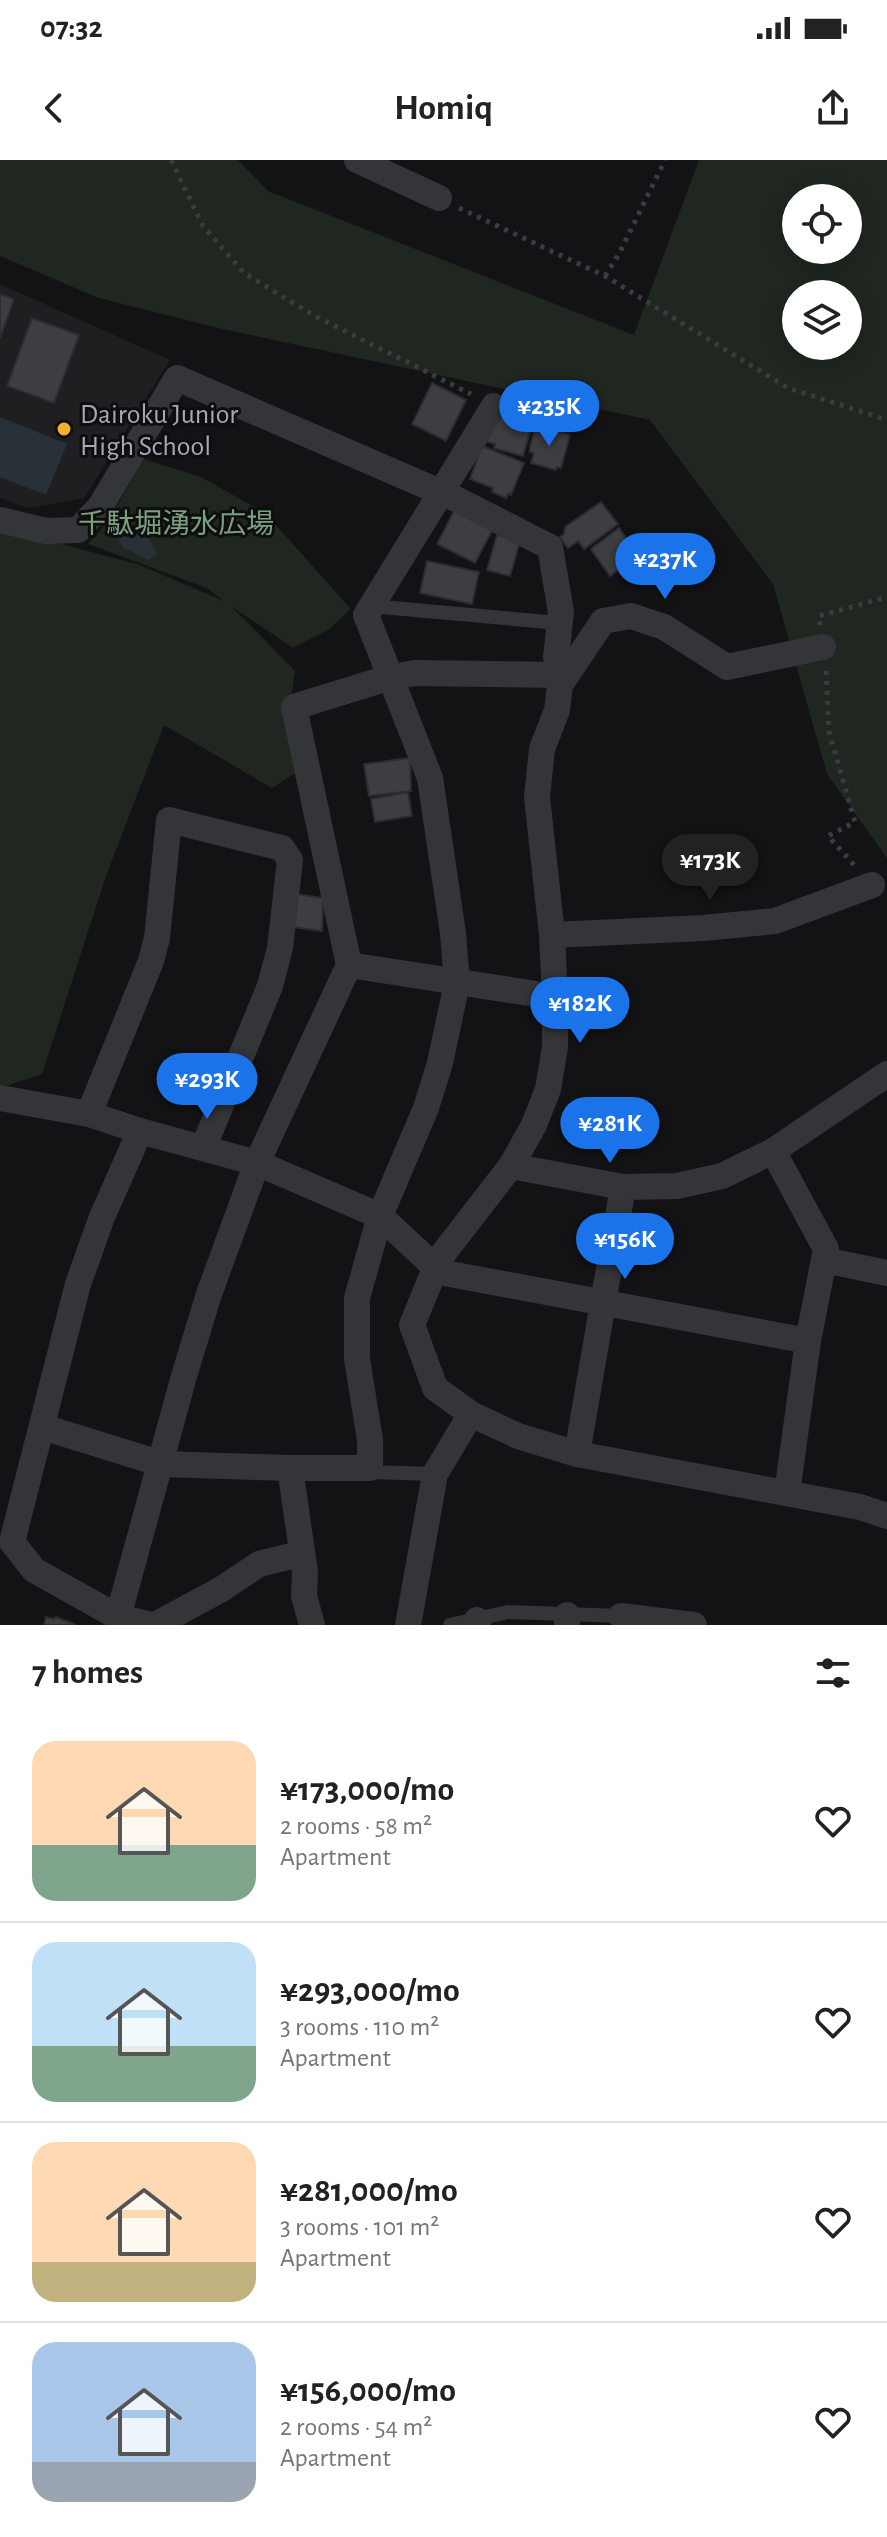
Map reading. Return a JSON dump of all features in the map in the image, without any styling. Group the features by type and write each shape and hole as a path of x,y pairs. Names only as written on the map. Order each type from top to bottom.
{"street":[{"path":"357,160 439,198"},
{"path":"0,520 46,531 78,530 100,507 177,378 456,499 550,547 561,612 556,657 560,680 557,710 542,749 537,797 552,935 555,997 555,1047 548,1089 534,1125 511,1166 434,1269 412,1325 435,1388 471,1414 518,1436 577,1454 860,1507 887,1516"},
{"path":"43,1427 162,1464 370,1468 370,1440 357,1359 357,1298 380,1216 426,1108 440,1063 457,983 453,933 430,778 366,615 494,406"},
{"path":"560,680 603,621 631,616 664,627 727,667 823,647"},
{"path":"118,1617 209,1294 257,1163 349,965 294,707 391,677 415,673 560,680"},
{"path":"89,1114 151,961 157,938 169,820 282,848 320,834"},
{"path":"204,1146 270,986 280,948 290,860 282,848"},
{"path":"552,935 703,928 775,921 872,885"},
{"path":"349,965 555,997"},
{"path":"511,1166 623,1187 677,1186 722,1176 773,1151 887,1074"},
{"path":"0,1098 89,1114 257,1163 380,1216 434,1269 808,1341"},
{"path":"140,1131 102,1217 78,1284 43,1427 8,1530 12,1542 34,1570 118,1617 153,1625 220,1590 259,1564 300,1554"},
{"path":"773,1151 826,1249 808,1341 787,1493"},
{"path":"577,1454 623,1187"},
{"path":"824,1260 883,1267"},
{"path":"408,1625 435,1474 471,1414"},
{"path":"290,1468 305,1572 304,1596 312,1625"},
{"path":"621,1616 694,1625"}],"lane":[{"path":"370,606 559,623"},
{"path":"370,1468 370,1472 435,1474"},
{"path":"450,1625 478,1622 508,1612 567,1620 621,1616"}],"path":[{"path":"171,160 203,226 244,273 313,315 494,406"},
{"path":"605,276 665,160"},
{"path":"439,198 605,276 788,388 887,420"},
{"path":"872,885 828,836 855,822 829,732 826,657 819,616 887,597"}],"shaded area":[{"name":"Dairoku Junior High School","path":"0,284 170,360 84,498 29,508 0,498"},
{"path":"0,417 67,444 46,495 0,477"},
{"path":"132,529 146,534 157,554 148,560 123,547 114,531"}],"green space":[{"path":"0,160 238,160 268,191 634,335 699,160 887,160 887,858 827,774 773,584 650,420 218,328 99,298 0,256"},
{"name":"千駄堀湧水広場","path":"143,459 201,477 265,513 351,609 328,630 293,648 231,606 295,671 289,712 299,771 272,788 164,725 106,876 42,1074 0,1088 0,528 137,564 224,601 207,588 88,544 110,519"}],"building":[{"path":"0,294 14,299 0,338"},
{"path":"32,318 79,335 54,403 7,386"},
{"path":"432,383 466,400 446,441 412,424"},
{"path":"500,415 532,425 523,456 494,448 495,444 485,441"},
{"path":"536,425 570,435 561,468 557,467 556,470 531,463 534,453 530,452 530,447"},
{"path":"482,446 524,463 511,495 508,494 506,498 492,492 493,488 470,479"},
{"path":"601,502 618,524 584,549 578,541 568,548 560,537 565,527"},
{"path":"455,509 493,529 475,563 437,544"},
{"path":"619,528 639,556 610,576 591,549"},
{"path":"497,535 520,541 510,576 487,570"},
{"path":"427,561 479,572 472,604 420,593"},
{"path":"410,758 411,791 369,796 364,764"},
{"path":"408,792 412,816 375,822 371,799"},
{"path":"296,894 323,898 322,931 293,927"},
{"path":"46,1617 56,1617 76,1625 44,1625"}],"place":[{"name":"Dairoku Junior High School","path":"64,429"}]}
